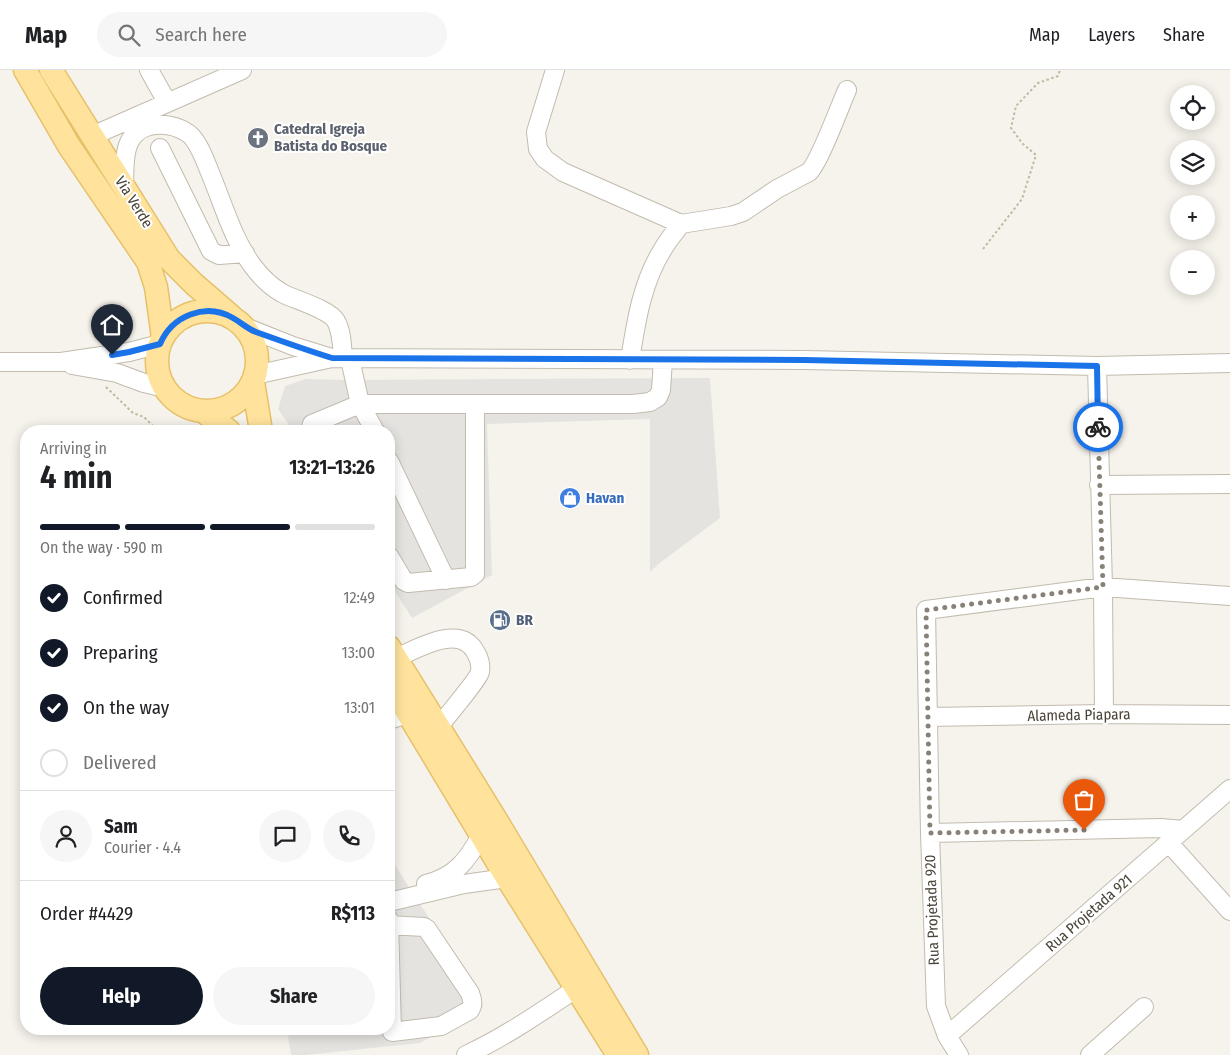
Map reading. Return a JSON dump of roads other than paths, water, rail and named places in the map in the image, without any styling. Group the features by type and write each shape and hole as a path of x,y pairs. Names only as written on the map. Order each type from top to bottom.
{"main road":[{"name":"Via Verde","path":"25,70 69,146 148,262 156,286 161,341"},
{"name":"Via Verde","path":"52,70 169,259 194,284 239,323"},
{"path":"254,378 244,394 232,404 218,410 203,411 188,407 175,400 165,388 158,374 157,359 161,341 173,324 186,315 202,311 218,312 239,323 252,338 256,350 257,362 254,378 260,425"},
{"path":"203,411 221,425"},
{"path":"395,657 495,818 637,1055"},
{"path":"398,717 481,835 618,1055"}],"street":[{"path":"149,70 167,102"},
{"path":"92,136 242,70"},
{"path":"555,70 536,132 538,148 545,159 562,172 681,224 743,212 777,189 809,172 822,149 847,90"},
{"path":"124,187 126,147 138,131 161,124 176,127 190,135 202,154 236,236 251,264 264,280 282,292 335,319 339,328 342,358 360,404 372,425"},
{"path":"160,148 211,251 219,255 245,253"},
{"path":"630,360 638,313 647,281 662,250 681,224"},
{"path":"239,323 294,346 342,358"},
{"path":"0,362 61,362 129,352 161,341"},
{"path":"254,378 342,358 804,360 1097,366 1230,363"},
{"path":"312,425 360,404 633,404 650,402 658,397 661,390 663,360"},
{"path":"61,362 116,373 165,388"},
{"path":"1097,366 1103,587 1104,714"},
{"path":"395,566 404,581 408,583 471,577 476,572 475,405"},
{"path":"395,474 446,580"},
{"path":"1099,485 1230,484"},
{"path":"1103,587 1230,596"},
{"name":"Rua Projetada 920","path":"959,1055 946,1036 936,1006 930,833 926,610 1103,587"},
{"path":"395,651 435,640 454,638 467,642 474,650 479,660 480,672 438,728"},
{"name":"Alameda Piapara","path":"928,717 1104,714 1230,715"},
{"name":"Rua Projetada 921","path":"946,1036 1230,789"},
{"path":"930,833 1161,828 1183,830"},
{"path":"395,892 434,882 457,870 464,863 481,835"},
{"path":"1169,843 1230,911"},
{"path":"395,901 464,884 507,878"},
{"path":"395,925 424,927 428,929 470,993 473,1006 470,1010 441,1026 395,1032"},
{"path":"466,1055 513,1030 577,988"},
{"path":"1090,1055 1144,1007"}],"place":[{"name":"Catedral Igreja Batista do Bosque","path":"258,138"},
{"name":"Havan","path":"570,498"},
{"name":"BR","path":"500,620"}]}
